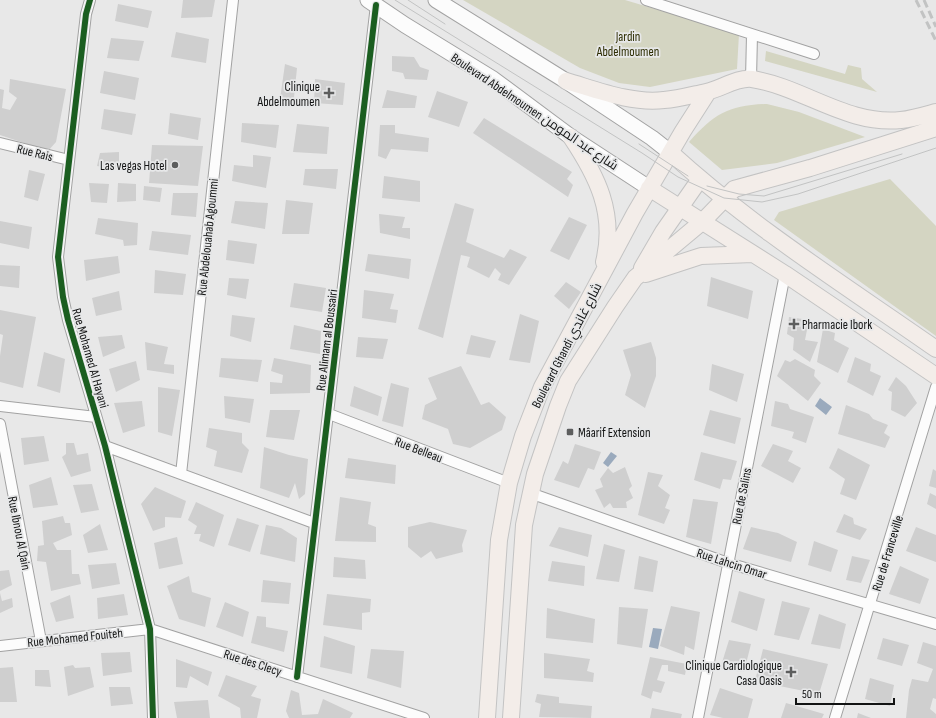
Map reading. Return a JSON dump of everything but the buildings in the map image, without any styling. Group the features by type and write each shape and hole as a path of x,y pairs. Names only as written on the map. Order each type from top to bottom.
{"main road":[{"path":"436,0 566,81 652,138 756,224 936,349"},
{"name":"Boulevard Abdelmoumen شارع عبد المومن","path":"372,3 493,79 571,137 785,274 936,376"},
{"path":"566,81 606,93 635,99 663,101 708,92 731,83 751,79 786,88 852,114 875,120 901,120 936,112"},
{"name":"Boulevard Ghandi شارع غاندي","path":"487,718 499,540 509,483 523,436 542,387 601,277 650,188 708,92"},
{"name":"Boulevard Ghandi شارع غاندي","path":"635,278 703,222 734,189 810,168 936,128"},
{"path":"571,137 590,165 603,197 608,233 607,252 601,277"},
{"name":"Boulevard Ghandi شارع غاندي","path":"511,718 524,525 530,493 541,452 568,382 594,338 635,278 663,232 700,179"},
{"path":"635,278 701,256 753,254"}],"street":[{"name":"Rue Mohamed Al Hayani","path":"90,0 86,14 58,257 63,297 68,320 105,446 150,629 153,718"},
{"name":"Rue Abdelouahab Agoummi","path":"181,474 233,0"},
{"path":"646,0 814,54"},
{"name":"Rue Alimam al Boussairi","path":"297,677 314,523 329,414 372,3"},
{"path":"751,79 752,35"},
{"name":"Rue Rais","path":"0,143 69,160"},
{"name":"Rue de Salins","path":"698,718 785,274"},
{"name":"Rue de Franceville","path":"836,718 936,387"},
{"path":"0,406 96,417"},
{"name":"Rue Belleau","path":"329,414 509,483"},
{"name":"Rue Ibnou Al Qain","path":"0,424 41,641"},
{"path":"105,446 314,523"},
{"name":"Rue Lahcin Omar","path":"530,493 728,564 936,624"},
{"name":"Rue Mohamed Fouiteh","path":"0,646 150,629"},
{"name":"Rue des Clecy","path":"150,629 424,718"}],"green space":[{"name":"Jardin Abdelmoumen","path":"463,0 625,0 739,34 737,69 650,87 619,83 580,68"},
{"path":"766,51 845,74 848,65 861,68 862,79 877,92 765,61"},
{"path":"767,104 799,112 865,137 777,163 722,170 689,142 706,124 723,113 742,106"},
{"path":"890,179 936,226 936,336 774,220 779,212"}],"water":[{"path":"820,398 832,407 826,415 815,406"},
{"path":"611,452 617,456 608,467 603,463"},
{"path":"653,628 662,629 658,649 649,647"}],"tram line":[{"path":"395,0 642,153 678,177 724,198 762,202 798,194 936,148"},
{"path":"408,0 445,24"},
{"path":"639,144 688,176"},
{"path":"707,186 739,194 764,196 902,154"}],"railway":[{"path":"916,0 936,41"},
{"path":"924,0 936,27"}],"cycle path":[{"path":"90,0 86,14 58,257 63,297 68,320 105,446 150,629 153,718"},
{"path":"297,677 376,5"}],"place":[{"name":"Clinique Abdelmoumen","path":"329,93"},
{"name":"Las vegas Hotel","path":"175,165"},
{"name":"Pharmacie Ibork","path":"794,324"},
{"name":"Mâarif Extension","path":"570,432"},
{"name":"Clinique Cardiologique Casa Oasis","path":"791,672"}]}
